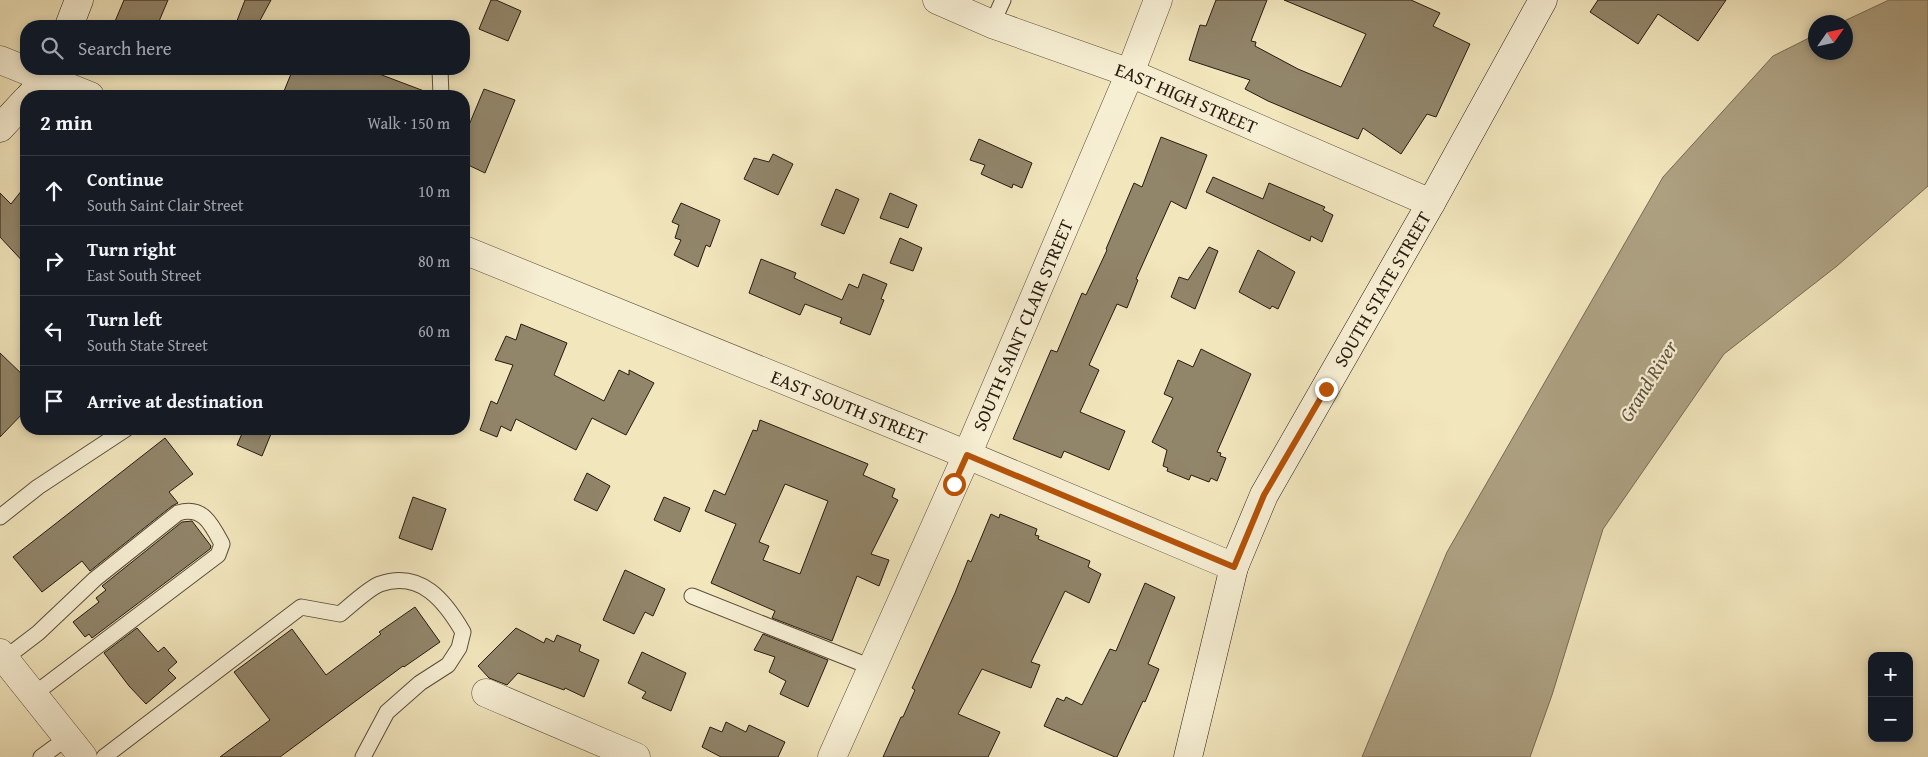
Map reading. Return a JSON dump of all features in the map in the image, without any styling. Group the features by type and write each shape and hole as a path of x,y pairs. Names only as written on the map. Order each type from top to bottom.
{"street":[{"path":"72,20 80,0"},
{"name":"EAST HIGH STREET","path":"937,0 998,12 1130,73 1431,203"},
{"name":"SOUTH SAINT CLAIR STREET","path":"832,757 967,455 1130,73 1158,0"},
{"name":"SOUTH STATE STREET","path":"1188,757 1234,567 1264,495 1431,203 1543,0"},
{"path":"0,60 20,70"},
{"path":"31,75 71,90"},
{"path":"0,128 20,106"},
{"name":"EAST SOUTH STREET","path":"470,252 967,455 1234,567"},
{"path":"2,658 75,747"},
{"path":"486,693 636,757"}],"lane":[{"path":"440,75 441,90"},
{"path":"0,517 38,487 117,435"},
{"path":"2,658 38,633 95,579 178,513 188,510 202,514 222,544 218,555 33,694"},
{"path":"104,757 301,607 340,614 379,584 402,580 424,585 440,598 452,613 463,632 459,648 448,665 420,683 387,712 363,757"},
{"path":"692,596 871,667"},
{"path":"41,757 75,747"}],"water":[{"name":"Grand River","path":"1889,0 1928,0 1928,186 1837,266 1724,354 1603,529 1552,695 1530,757 1362,757 1447,552 1663,177 1773,56 1808,38 1808,60 1853,60 1853,17"}],"building":[{"path":"124,0 168,0 160,20 116,20"},
{"path":"245,0 271,0 260,20 237,20"},
{"path":"491,0 496,0 521,11 508,41 479,29"},
{"path":"1216,0 1267,0 1251,41 1256,42 1255,46 1298,69 1341,87 1366,34 1284,0 1411,0 1440,13 1433,26 1470,44 1436,117 1427,114 1401,154 1363,128 1358,139 1268,101 1245,89 1250,80 1189,60 1200,25 1206,26"},
{"path":"1598,0 1726,0 1698,41 1658,14 1638,44 1590,12"},
{"path":"291,75 382,75 421,90 284,90"},
{"path":"484,89 515,100 485,173 470,166 470,123"},
{"path":"1161,137 1207,155 1186,209 1171,201 1136,279 1138,280 1127,308 1117,304 1089,365 1099,370 1080,412 1125,431 1109,470 1064,451 1061,458 1013,439 1051,350 1057,352 1082,293 1086,295 1107,250 1134,183 1142,187"},
{"path":"979,139 1032,163 1022,188 1013,184 1012,188 981,174 985,165 970,160"},
{"path":"773,154 793,164 778,195 744,179 754,158 769,162"},
{"path":"1213,177 1263,199 1269,183 1325,207 1323,210 1333,215 1322,242 1311,236 1310,241 1206,192"},
{"path":"836,189 859,199 844,234 821,225"},
{"path":"0,193 11,204 20,193 20,259 0,237"},
{"path":"890,193 917,205 908,228 880,218"},
{"path":"681,203 720,220 710,247 706,245 698,267 674,255 681,240 675,238 679,225 672,222"},
{"path":"900,238 922,248 913,271 890,263"},
{"path":"1209,247 1218,251 1195,309 1171,297 1179,277 1188,280"},
{"path":"1258,250 1295,272 1278,309 1272,306 1270,309 1239,292"},
{"path":"761,259 796,273 794,278 842,300 849,284 858,288 863,274 887,284 881,299 884,300 870,335 840,323 842,318 805,304 800,315 749,293"},
{"path":"521,324 567,343 554,375 604,401 619,370 629,375 629,370 654,383 626,435 592,418 576,450 516,419 511,431 501,426 497,437 480,430 491,401 497,404 513,365 495,360 506,336 516,340"},
{"path":"1201,349 1251,374 1217,452 1221,453 1220,456 1226,458 1217,481 1211,478 1209,482 1191,475 1189,480 1167,471 1168,468 1163,466 1167,450 1152,442 1173,398 1164,394 1178,360 1193,367"},
{"path":"0,353 20,372 20,416 0,437"},
{"path":"760,420 868,464 863,475 895,489 892,497 898,500 871,554 889,560 879,586 857,576 832,641 772,618 775,611 711,583 736,524 705,511 714,490 725,495 753,430 757,431","holes":["785,484 828,501 800,574 763,560 769,546 759,542"]},
{"path":"241,435 271,435 262,456 237,445"},
{"path":"165,438 193,474 169,492 178,503 90,571 82,561 42,592 13,557"},
{"path":"587,473 610,486 597,511 574,500"},
{"path":"413,497 446,509 432,550 399,538"},
{"path":"664,497 690,508 680,532 654,520"},
{"path":"991,514 999,518 1000,514 1037,529 1035,535 1039,536 1038,539 1090,561 1088,567 1101,574 1089,603 1065,591 1031,662 1040,665 1031,688 982,669 958,714 1000,732 988,757 883,757 915,690 912,688 968,560 971,562"},
{"path":"192,521 211,546 210,549 92,638 89,634 85,637 73,622 99,602 96,598 106,590 102,586 182,522"},
{"path":"625,570 665,589 653,616 645,612 634,634 603,620"},
{"path":"1145,583 1175,597 1148,664 1159,669 1145,702 1143,701 1117,757 1115,757 1044,726 1057,698 1064,701 1066,697 1082,705 1110,649 1116,651"},
{"path":"415,607 440,642 403,666 280,757 220,757 270,720 234,672 292,629 326,675 381,634 379,632"},
{"path":"137,628 158,652 164,647 177,662 168,670 176,678 146,704 129,686 104,653"},
{"path":"516,628 544,643 546,638 554,642 557,635 581,645 579,651 599,660 584,697 565,688 564,690 518,673 507,685 489,678 478,666"},
{"path":"763,634 828,660 808,707 780,694 786,681 769,672 775,657 754,650"},
{"path":"642,652 686,673 671,711 642,698 646,692 628,683"},
{"path":"726,722 746,732 749,725 785,742 778,757 721,757 702,747 710,727 722,732"}],"route":[{"path":"954,484 967,455 1234,567 1264,495 1326,389"}]}
